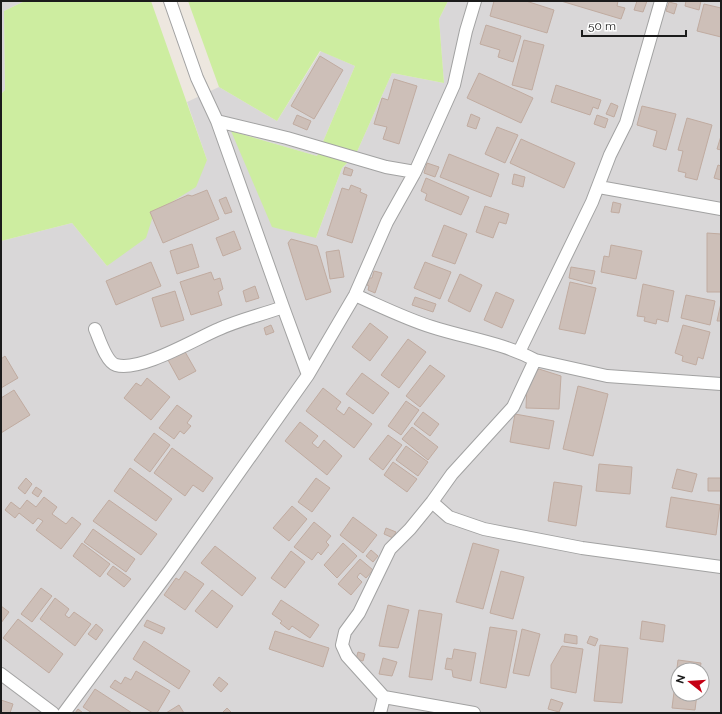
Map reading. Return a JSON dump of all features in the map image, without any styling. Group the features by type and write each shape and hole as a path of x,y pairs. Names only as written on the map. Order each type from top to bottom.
{"street":[{"path":"170,1 197,78 217,121 282,307 308,375"},
{"path":"64,713 170,570 308,375 355,295 387,222 415,172 454,85 466,31 475,1"},
{"path":"519,352 589,209 599,187 610,155 626,123 661,1"},
{"path":"217,121 287,138 386,167 415,172"},
{"path":"599,187 721,209"},
{"path":"355,295 430,326 519,352 535,360 607,376 721,384"},
{"path":"95,329 109,360 116,365 134,365 160,357 219,329 282,307"},
{"path":"474,713 384,697 346,656 342,645 345,632 359,613 390,549 410,529 452,474 513,407 535,360"},
{"path":"432,502 449,517 484,529 582,548 721,567"},
{"path":"1,674 54,713"},
{"path":"380,713 384,697"}],"shaded area":[{"path":"1,1 25,1 4,11 5,90 1,94"},
{"path":"448,1 721,1 721,713 1,713 1,241 72,223 107,266 154,213 207,160 187,102 219,87 277,121 321,51 355,66 317,156 231,131 316,238 342,168 356,154 392,73 444,83 439,19"}],"green space":[{"path":"25,1 151,1 207,160 196,187 154,213 146,238 107,266 72,223 1,241 1,94 5,90 4,11"},
{"path":"188,1 448,1 439,19 444,83 392,73 356,154 342,168 316,238 272,227 231,131 317,156 355,66 320,51 277,121 219,87"}],"building":[{"path":"494,1 526,1 554,10 547,33 490,16"},
{"path":"561,1 618,1 617,6 625,8 621,19"},
{"path":"637,1 647,1 643,12 634,10"},
{"path":"686,1 701,1 699,10 685,6"},
{"path":"669,2 677,4 674,14 666,11"},
{"path":"704,4 721,8 721,37 697,31"},
{"path":"486,25 521,36 513,62 498,57 500,50 480,44"},
{"path":"524,40 544,45 532,90 512,85"},
{"path":"320,56 343,70 314,119 291,106"},
{"path":"479,73 533,98 521,123 467,98"},
{"path":"394,79 417,86 399,144 383,139 387,127 374,124 382,98 388,100"},
{"path":"556,85 601,100 598,109 593,107 590,115 551,102"},
{"path":"611,103 618,106 614,117 606,114"},
{"path":"642,106 676,114 666,150 653,146 657,131 637,125"},
{"path":"471,114 480,118 476,129 467,126"},
{"path":"297,115 311,121 307,130 293,124"},
{"path":"597,115 608,119 605,128 594,124"},
{"path":"687,118 712,125 697,180 685,177 686,173 678,171 683,151 678,150"},
{"path":"497,127 518,135 505,163 485,154"},
{"path":"721,136 721,150 717,149"},
{"path":"521,139 575,163 564,188 510,163"},
{"path":"449,154 499,174 491,197 440,177"},
{"path":"427,163 439,167 435,177 424,173"},
{"path":"718,165 721,166 721,180 714,178"},
{"path":"345,167 353,170 351,176 343,174"},
{"path":"514,174 525,177 523,187 512,184"},
{"path":"426,178 469,197 461,215 425,200 427,194 421,191"},
{"path":"351,185 361,189 360,192 367,195 352,243 327,235 342,188 349,190"},
{"path":"207,190 219,219 163,243 150,212 188,195 192,196"},
{"path":"226,197 232,212 225,214 219,200"},
{"path":"613,202 621,204 619,213 611,212"},
{"path":"485,206 509,214 506,224 499,222 493,238 476,232"},
{"path":"444,225 467,234 455,264 432,256"},
{"path":"234,231 241,249 223,256 216,238"},
{"path":"707,233 721,234 721,292 707,292"},
{"path":"291,239 317,246 331,292 306,300 288,243"},
{"path":"192,244 199,267 177,274 170,251"},
{"path":"611,245 642,251 636,279 601,272 604,256 609,257"},
{"path":"339,250 344,277 330,279 326,252"},
{"path":"151,262 161,286 116,305 106,281"},
{"path":"425,262 451,272 440,299 414,288"},
{"path":"571,267 595,271 592,284 569,278"},
{"path":"374,271 382,273 375,293 368,290 369,286 367,285 369,278 372,278"},
{"path":"211,272 214,280 220,278 223,289 218,292 222,305 191,315 180,282"},
{"path":"460,274 482,285 470,312 448,301"},
{"path":"570,282 596,288 585,334 559,329"},
{"path":"643,284 674,291 668,322 657,319 656,324 644,321 645,317 637,316"},
{"path":"255,286 259,298 246,302 243,291"},
{"path":"175,291 184,320 161,327 152,298"},
{"path":"496,292 514,300 502,328 484,320"},
{"path":"686,295 715,301 710,325 681,318"},
{"path":"415,297 436,304 433,312 412,305"},
{"path":"721,303 721,321 717,321"},
{"path":"370,323 388,337 370,361 352,347"},
{"path":"271,325 274,332 266,335 264,328"},
{"path":"683,325 710,332 703,359 698,357 696,365 682,361 683,356 675,353"},
{"path":"408,339 426,352 399,388 381,375"},
{"path":"184,350 196,371 179,380 168,360"},
{"path":"5,356 18,378 1,388 1,359"},
{"path":"430,365 445,376 420,407 406,396"},
{"path":"539,369 561,376 559,409 526,408 527,381"},
{"path":"362,373 389,393 373,414 346,394"},
{"path":"147,378 170,397 151,420 124,398 136,383 141,386"},
{"path":"578,386 608,394 593,456 563,449"},
{"path":"323,388 341,402 336,409 344,415 349,407 372,424 354,448 306,411"},
{"path":"14,390 30,415 1,433 1,398"},
{"path":"406,401 419,410 401,435 388,426"},
{"path":"177,405 192,416 187,423 191,426 184,434 180,431 174,439 159,428"},
{"path":"423,412 439,424 430,436 414,424"},
{"path":"515,414 554,421 549,449 510,442"},
{"path":"300,422 318,436 312,443 318,448 324,440 342,456 327,475 285,441"},
{"path":"412,427 438,447 428,460 402,439"},
{"path":"154,433 170,445 150,472 134,460"},
{"path":"388,435 402,445 383,470 369,459"},
{"path":"406,446 428,462 418,476 396,460"},
{"path":"172,448 213,478 203,492 193,485 185,496 154,473"},
{"path":"393,462 417,479 407,492 384,475"},
{"path":"599,464 632,467 630,494 596,491"},
{"path":"130,468 172,499 156,521 114,491"},
{"path":"677,469 697,474 692,492 672,488"},
{"path":"26,478 32,484 25,494 18,488"},
{"path":"316,478 330,488 312,512 298,502"},
{"path":"708,478 721,478 721,491 708,491"},
{"path":"554,482 582,486 576,526 548,521"},
{"path":"36,487 42,491 38,497 32,493"},
{"path":"44,497 57,507 52,514 66,524 72,517 81,524 61,549 36,530 43,521 38,518 33,524 19,513 15,518 5,510 11,502 20,509 27,500 36,507"},
{"path":"671,497 720,505 716,535 666,527"},
{"path":"109,500 157,534 141,555 93,521"},
{"path":"292,506 307,519 289,541 273,528"},
{"path":"353,517 377,535 363,553 340,535"},
{"path":"314,522 331,536 326,542 329,545 321,555 318,552 312,560 294,547"},
{"path":"386,528 396,532 393,538 384,534"},
{"path":"93,529 135,559 126,572 84,542"},
{"path":"82,543 110,564 100,577 73,556"},
{"path":"343,543 357,556 337,578 324,565"},
{"path":"473,543 499,550 483,609 456,602"},
{"path":"215,546 256,578 242,596 201,563"},
{"path":"371,550 378,556 373,562 366,556"},
{"path":"291,551 305,562 285,588 271,578"},
{"path":"360,559 373,570 366,578 360,573 357,577 362,582 351,595 338,584"},
{"path":"113,566 131,579 124,587 107,574"},
{"path":"185,571 204,584 185,610 164,595 176,578 179,580"},
{"path":"501,571 524,577 513,619 490,613"},
{"path":"41,588 52,596 32,622 21,614"},
{"path":"212,590 233,606 217,628 195,611"},
{"path":"55,598 69,609 65,615 69,618 74,612 91,624 75,646 40,619"},
{"path":"281,600 319,625 310,638 292,626 289,630 280,623 282,621 272,614"},
{"path":"388,605 409,610 398,648 379,646"},
{"path":"1,606 9,612 1,623"},
{"path":"419,610 442,614 432,680 409,677"},
{"path":"18,619 63,654 49,673 3,638"},
{"path":"147,620 165,628 162,634 144,626"},
{"path":"642,621 665,625 663,642 640,639"},
{"path":"96,624 103,630 96,640 88,634"},
{"path":"490,627 517,631 506,688 480,683"},
{"path":"522,629 540,634 529,676 513,673"},
{"path":"275,631 329,648 323,667 269,649"},
{"path":"565,634 577,636 577,644 564,642"},
{"path":"590,636 598,639 595,646 587,643"},
{"path":"144,641 190,671 179,689 133,659"},
{"path":"600,645 628,648 622,703 594,701"},
{"path":"562,646 583,649 576,693 551,688 551,665"},
{"path":"454,649 476,653 471,681 453,677 452,670 445,669 447,658 452,659"},
{"path":"358,652 365,654 363,661 356,659"},
{"path":"383,658 397,662 392,676 379,674"},
{"path":"678,660 693,662 678,662"},
{"path":"136,671 170,691 157,713 153,713 110,687 115,680 121,684 125,677 131,680"},
{"path":"219,677 228,684 221,692 213,685"},
{"path":"95,689 132,713 92,713 83,707"},
{"path":"551,699 563,703 559,712 548,709"},
{"path":"1,700 13,704 10,713 1,713"},
{"path":"673,702 696,702 695,710 672,708"},
{"path":"179,705 184,713 166,713"},
{"path":"227,708 232,713 222,713"},
{"path":"78,709 83,713 75,713"}]}
